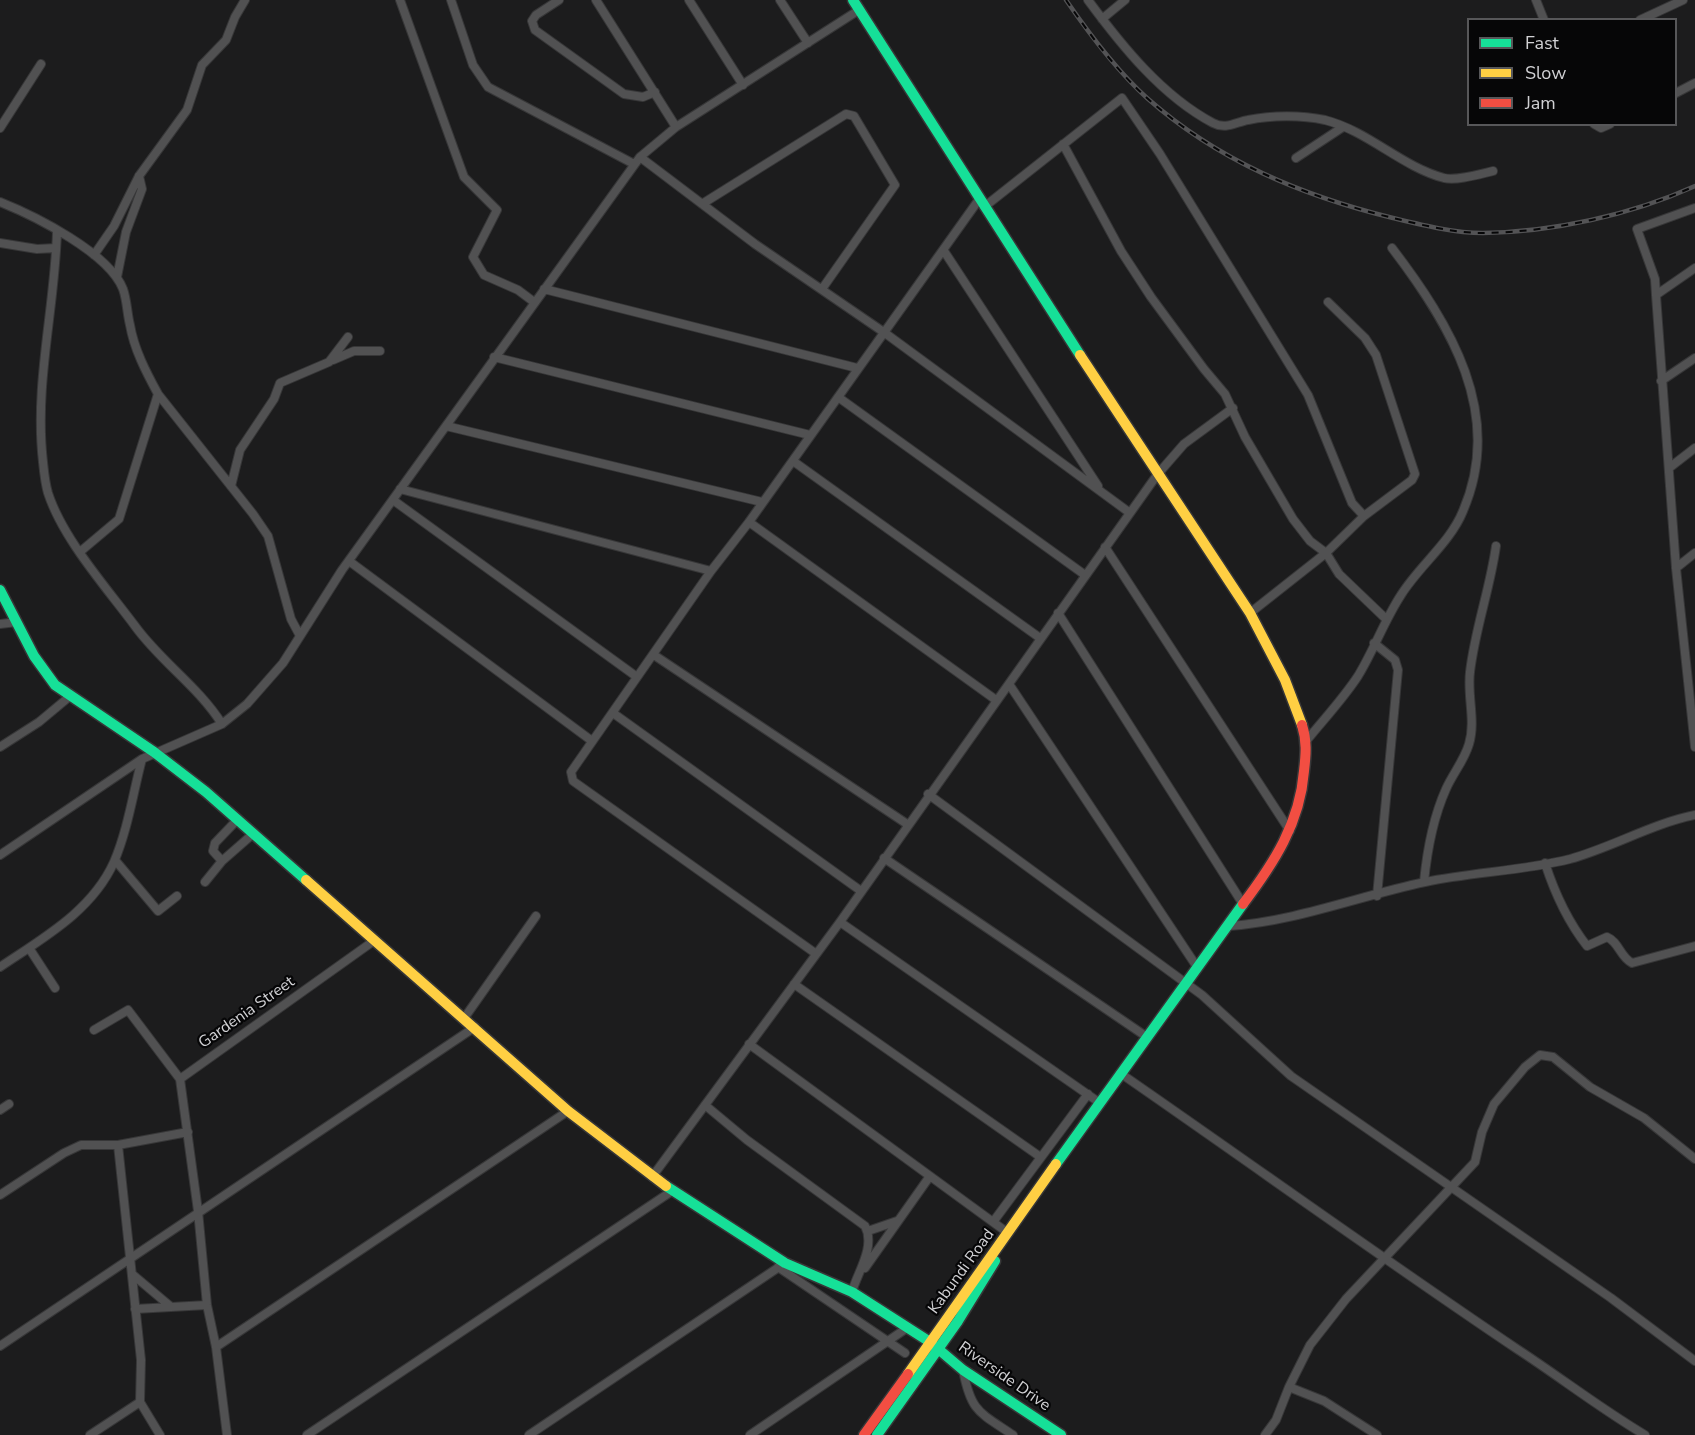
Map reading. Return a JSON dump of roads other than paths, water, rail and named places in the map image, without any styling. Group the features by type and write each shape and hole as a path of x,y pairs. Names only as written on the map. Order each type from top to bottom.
{"street":[{"path":"94,255 114,226 139,176 187,110 202,65 226,40 245,0"},
{"path":"400,0 464,177 497,210 472,257 484,275 518,290 534,302"},
{"path":"451,0 472,65 488,87 634,164"},
{"path":"559,0 536,15 532,21 535,30 624,94 644,98 655,92"},
{"path":"596,0 676,127"},
{"path":"689,0 743,84"},
{"path":"780,0 808,43"},
{"path":"853,0 1157,475 1250,613 1285,680 1307,740"},
{"path":"1088,0 1140,67 1201,116 1217,125 1224,126 1264,118 1307,117 1327,120 1446,179 1493,171"},
{"path":"1102,19 1125,0"},
{"path":"1536,0 1543,18"},
{"path":"1644,18 1683,0"},
{"path":"0,855 142,759 222,724 247,704 283,663 299,634 348,561 640,157 676,127 859,10"},
{"path":"0,128 41,64"},
{"path":"1677,92 1695,83"},
{"path":"814,953 573,780 571,772 711,571 793,461 857,368 982,202 1122,98 1161,154 1308,395 1352,502 1364,516"},
{"path":"702,204 846,114 854,116 895,185 822,289"},
{"path":"1296,158 1343,128"},
{"path":"1063,144 1121,251 1151,297 1233,408 1249,445 1293,519 1310,541 1326,553 1339,573 1386,619"},
{"path":"640,157 1130,513"},
{"path":"117,277 126,232 142,189 139,176"},
{"path":"0,202 27,213 57,231 94,255 117,277 126,301 138,353 158,394 268,536 291,619 299,634"},
{"path":"1695,208 1637,229 1655,279 1676,568 1695,747"},
{"path":"57,231 47,314 40,437 47,492 68,533 160,657 196,689 222,724"},
{"path":"0,243 37,249 56,248"},
{"path":"1307,740 1358,676 1386,619 1402,593 1453,530 1463,511 1477,447 1477,421 1472,391 1455,342 1412,274 1392,248"},
{"path":"944,251 1100,489"},
{"path":"1656,295 1695,268"},
{"path":"544,289 857,368"},
{"path":"1250,613 1326,553 1364,516 1412,480 1415,467 1376,355 1365,338 1328,302"},
{"path":"328,362 348,338"},
{"path":"231,486 240,450 274,399 280,383 346,352 380,351"},
{"path":"494,357 810,435"},
{"path":"1661,381 1695,358"},
{"path":"81,551 119,519 158,394"},
{"path":"838,397 1085,575"},
{"path":"652,1177 794,984 814,953 840,922 928,794 1157,475 1184,444 1233,408"},
{"path":"446,426 762,502"},
{"path":"1669,468 1695,448"},
{"path":"793,461 1040,638"},
{"path":"400,489 711,571"},
{"path":"393,500 637,677"},
{"path":"749,522 996,700"},
{"path":"1424,882 1435,823 1446,788 1460,766 1472,734 1468,690 1470,669 1479,619 1488,596 1496,546"},
{"path":"1105,547 1290,831"},
{"path":"1676,568 1695,553"},
{"path":"348,561 592,741"},
{"name":"Riverside Drive","path":"0,590 44,672 69,697 154,752 238,819 465,1017 568,1111 652,1177 782,1265 852,1292 935,1344 963,1370 1061,1435"},
{"path":"1058,613 1243,904"},
{"path":"0,624 17,622"},
{"path":"1374,643 1395,660 1398,670 1377,896"},
{"path":"654,655 907,824"},
{"path":"1009,684 1197,967"},
{"path":"0,747 39,722 69,697"},
{"path":"613,713 861,891"},
{"name":"Kabundi Road","path":"877,1435 1008,1233 1185,982 1269,870 1290,831 1302,798 1307,740"},
{"path":"0,967 29,948 89,901 115,861 142,759"},
{"path":"928,794 1185,982 1291,1076 1611,1298 1695,1361"},
{"path":"1229,926 1277,921 1424,882 1545,863 1580,855 1652,827 1695,815"},
{"path":"222,861 213,851 215,843 238,819"},
{"path":"205,882 222,861 254,833"},
{"path":"884,858 1147,1037"},
{"path":"115,861 158,911 177,896"},
{"path":"1545,863 1550,880 1578,935 1587,946 1607,937 1612,939 1626,960 1632,963 1695,946"},
{"path":"465,1017 536,916"},
{"path":"840,922 1100,1103"},
{"name":"Gardenia Street","path":"180,1079 375,940"},
{"path":"29,948 55,988"},
{"path":"794,984 1039,1156"},
{"path":"94,1030 128,1010 180,1079 198,1211 207,1305 216,1347 227,1435"},
{"path":"0,1346 198,1211 476,1027"},
{"path":"749,1044 1008,1233"},
{"path":"1265,1435 1276,1420 1298,1366 1325,1325 1382,1259 1451,1189 1474,1162 1482,1132 1494,1104 1525,1067 1540,1055 1547,1054 1590,1087 1644,1118 1695,1159"},
{"path":"1120,1073 1382,1259 1520,1351 1572,1389 1645,1435"},
{"path":"993,1222 1039,1156 1088,1094"},
{"path":"0,1110 9,1104"},
{"path":"705,1105 747,1140 860,1221 868,1231 862,1272"},
{"path":"216,1347 568,1111"},
{"path":"0,1195 64,1153 81,1145 118,1145 188,1132"},
{"path":"118,1145 141,1360 140,1402 160,1435"},
{"path":"852,1292 862,1272 930,1176"},
{"path":"307,1435 672,1191"},
{"path":"868,1231 898,1220"},
{"path":"529,1435 782,1265 886,1342 905,1353"},
{"path":"132,1274 170,1306"},
{"path":"135,1308 207,1305"},
{"path":"750,1435 907,1328"},
{"name":"Kabundi Road","path":"864,1435 935,1344"},
{"path":"963,1370 970,1402 979,1412 1013,1435"},
{"path":"1289,1387 1324,1401 1377,1435"},
{"path":"90,1435 140,1402"}],"railway":[{"path":"1066,0 1114,64 1147,98 1174,120 1232,158 1263,173 1294,187 1360,209 1449,230 1472,233 1510,232 1591,220 1645,205 1695,186"}]}
